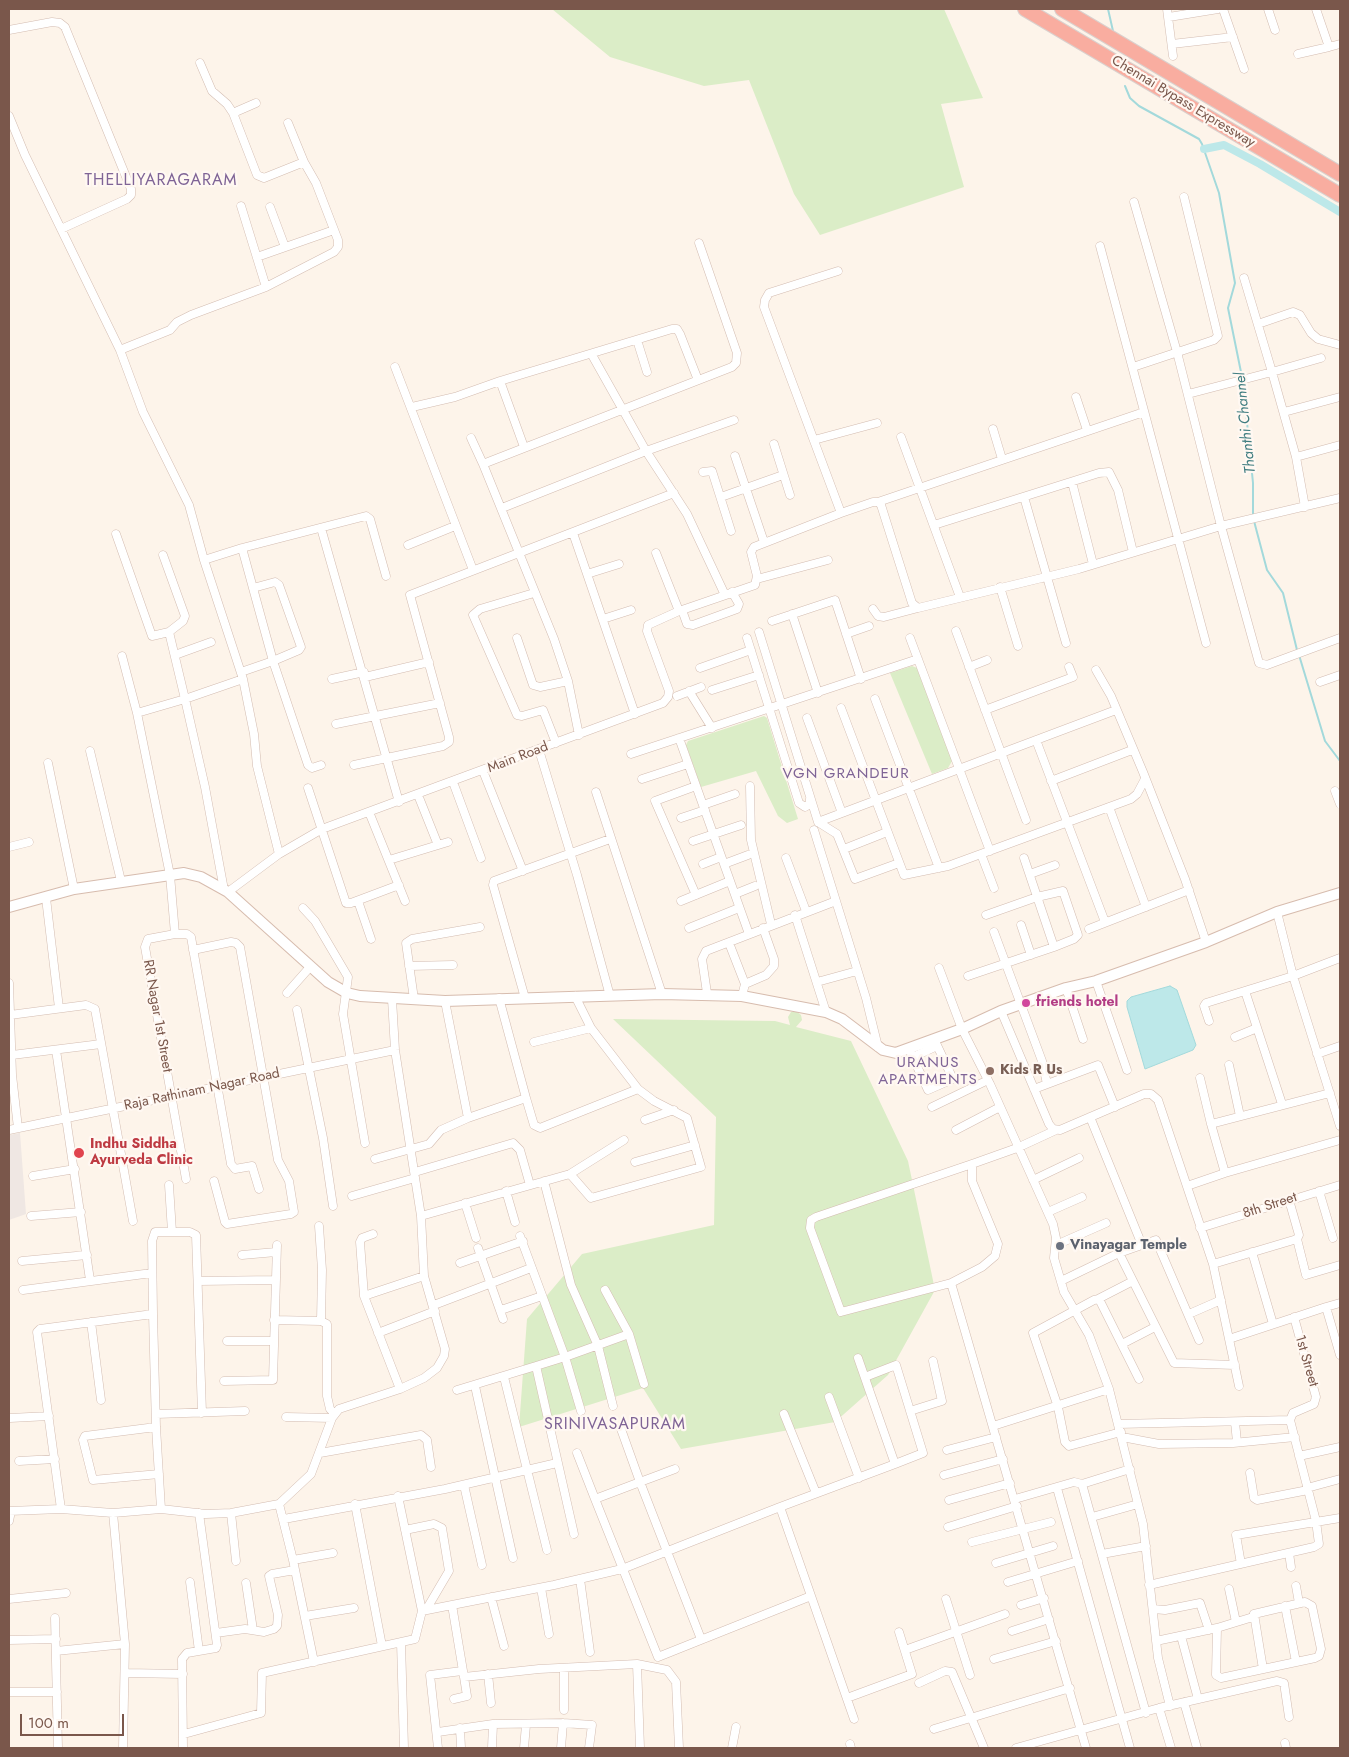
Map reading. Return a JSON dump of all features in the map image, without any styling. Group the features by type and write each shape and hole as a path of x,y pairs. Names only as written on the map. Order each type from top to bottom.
{"highway":[{"name":"Chennai Bypass Expressway","path":"1025,9 1340,194"},
{"name":"Chennai Bypass Expressway","path":"1062,9 1340,174"}],"street":[{"path":"1173,56 1168,13 1218,9"},
{"path":"1223,9 1244,69"},
{"path":"1268,9 1275,30"},
{"path":"1316,9 1329,47"},
{"path":"9,30 52,22 60,23 65,27 131,189 131,195 128,199 61,230"},
{"path":"1172,44 1233,37"},
{"path":"1298,54 1340,44"},
{"path":"200,64 212,91 227,104 233,113 253,166 260,178 304,162"},
{"path":"233,113 256,104"},
{"path":"9,116 25,155 120,350 143,412 189,505 204,560 242,675 252,725 257,766 279,854"},
{"path":"120,350 170,330 177,322 192,315 266,287 334,252 339,244 316,183 304,162 288,123"},
{"path":"1133,367 1214,340 1218,336 1184,197"},
{"path":"1134,202 1177,352 1221,526 1259,663 1267,665 1340,638"},
{"path":"240,206 266,287"},
{"path":"270,207 285,248"},
{"path":"257,257 334,230"},
{"path":"483,464 732,367 736,363 737,353 699,243"},
{"path":"1100,246 1206,643"},
{"path":"838,271 770,293 765,300 764,308 841,513"},
{"path":"1244,278 1296,457 1305,507"},
{"path":"1258,324 1293,312 1300,315 1318,339 1340,345"},
{"path":"412,407 455,397 500,381 677,329 698,380"},
{"path":"636,340 647,372"},
{"path":"592,355 646,451 674,493 729,594 739,607 726,614 690,625 687,624 656,553"},
{"path":"1188,394 1321,358"},
{"path":"395,367 412,407 427,454 473,570"},
{"path":"500,381 524,448"},
{"path":"1076,397 1087,430"},
{"path":"1284,412 1340,397"},
{"path":"828,560 757,579 752,552 754,547 764,542 841,513 1144,412"},
{"path":"502,508 646,451 734,420"},
{"path":"814,440 877,423"},
{"path":"993,429 1002,459"},
{"path":"902,437 960,596"},
{"path":"472,438 502,508 568,681 579,735"},
{"path":"774,444 790,494"},
{"path":"1296,457 1340,445"},
{"path":"735,456 764,542"},
{"path":"703,472 712,471 731,531"},
{"path":"934,524 1105,472 1113,476 1133,552"},
{"path":"721,497 783,475"},
{"path":"1072,482 1093,564"},
{"path":"354,765 447,744 449,737 410,595 674,493"},
{"path":"1024,497 1066,644"},
{"path":"873,609 878,616 884,617 960,596 1093,564 1221,526 1340,498"},
{"path":"878,502 882,505 912,603 918,608"},
{"path":"204,560 363,516 368,517 386,576"},
{"path":"408,545 455,526"},
{"path":"321,528 365,675 399,802"},
{"path":"573,533 635,714"},
{"path":"116,534 152,636 169,632 183,621 185,616 163,555"},
{"path":"242,548 273,661 308,765 312,768 321,765"},
{"path":"587,574 619,564"},
{"name":"Main Road","path":"226,891 279,854 322,829 483,771 663,702 668,697 669,691 647,631 648,625 681,610 755,585 757,579"},
{"path":"137,712 185,699 299,650 300,644 278,583 253,588"},
{"path":"1000,587 1018,646"},
{"path":"534,593 480,609 472,615 517,715 522,716 543,710 556,743"},
{"path":"772,621 835,600 861,678"},
{"path":"603,619 631,610"},
{"path":"792,614 818,693"},
{"path":"846,634 869,626"},
{"path":"956,631 1026,820"},
{"path":"169,632 205,787 226,891"},
{"path":"758,632 818,822 837,834 856,879 899,863"},
{"path":"517,638 533,685 540,687 568,681"},
{"path":"747,638 801,806 810,804 810,797"},
{"path":"910,638 990,851"},
{"path":"175,655 211,642"},
{"path":"700,668 751,650"},
{"path":"122,656 137,712 170,875 175,934 189,935 193,950 231,1164 235,1168 250,1165 254,1167 259,1189"},
{"path":"631,754 918,660"},
{"path":"969,667 987,660"},
{"path":"332,679 365,675 429,662"},
{"path":"985,710 1073,676 1069,667"},
{"path":"1096,670 1116,710 1145,780 1189,890 1206,942"},
{"path":"712,690 759,675"},
{"path":"1320,682 1340,675"},
{"path":"677,696 701,687"},
{"path":"689,692 712,728"},
{"path":"875,699 940,868"},
{"path":"336,724 440,703"},
{"path":"841,708 904,875 940,868 1134,797 1145,780"},
{"path":"818,822 1116,710"},
{"path":"806,718 842,813"},
{"path":"680,738 749,934"},
{"path":"1036,740 1105,922"},
{"path":"539,750 610,996"},
{"path":"1051,781 1132,750"},
{"path":"90,752 121,881"},
{"path":"48,763 74,889"},
{"path":"642,779 688,764"},
{"path":"483,771 523,871"},
{"path":"453,782 481,858"},
{"path":"696,786 655,801 696,895"},
{"path":"750,786 752,840 771,924"},
{"path":"308,788 345,901 349,904 400,886"},
{"path":"1334,791 1340,804"},
{"path":"596,792 662,994"},
{"path":"681,818 735,794"},
{"path":"418,795 438,845"},
{"path":"1108,807 1146,906"},
{"path":"369,812 405,901"},
{"path":"693,841 741,825"},
{"path":"814,830 878,1047"},
{"path":"844,849 887,832"},
{"path":"525,998 493,885 496,879 570,855 610,839"},
{"path":"9,847 29,842"},
{"path":"389,860 448,842"},
{"path":"981,854 994,888"},
{"path":"703,864 748,855"},
{"path":"786,858 806,911"},
{"path":"1024,858 1054,947"},
{"path":"1030,874 1055,865"},
{"path":"9,907 74,889 184,873 201,877 226,891 310,967 328,982 347,993 392,999 445,1001 707,993 742,996 826,1012 842,1019 878,1047 890,1052 911,1053 1001,1011 1066,988 1096,982 1206,942 1277,912 1340,893"},
{"path":"681,901 730,882"},
{"path":"734,894 756,886"},
{"path":"1089,929 1189,890"},
{"path":"968,976 1077,938 1078,932 1063,891 1037,897 986,915"},
{"path":"46,898 58,1008"},
{"path":"707,993 703,955 706,951 836,900"},
{"path":"358,901 371,939"},
{"path":"303,908 315,921 348,977 343,1014 365,1143"},
{"path":"690,928 739,908"},
{"path":"1277,912 1293,976 1340,1126"},
{"path":"795,915 826,1012"},
{"path":"1021,925 1030,955"},
{"path":"414,1000 406,946 409,940 480,927"},
{"path":"745,984 766,975 774,966 774,959 763,928"},
{"path":"994,932 1022,1004 1048,1084"},
{"name":"RR Nagar 1st Street","path":"175,934 148,939 145,946 186,1179"},
{"path":"193,950 231,942 240,947 278,1160 289,1181 294,1212 228,1224 225,1222 214,1181"},
{"path":"729,942 745,984 742,996"},
{"path":"1209,1021 1205,1004 1293,976 1340,958"},
{"path":"409,966 453,966"},
{"path":"287,993 310,967"},
{"path":"939,968 962,1029 988,1080 1017,1148 1048,1212 1056,1234 1056,1245 1053,1254 1061,1280 1074,1311 1090,1335 1109,1390 1138,1504 1146,1546 1158,1658 1170,1706"},
{"path":"817,982 857,971"},
{"path":"1096,982 1127,1070"},
{"path":"9,983 18,1128"},
{"path":"1066,988 1083,1039"},
{"path":"1245,991 1282,1104"},
{"path":"570,1174 590,1198 701,1167 687,1118 654,1101 638,1089 591,1028 575,996"},
{"path":"499,998 534,1125 540,1128 638,1089"},
{"path":"9,1521 10,1511 61,1509 112,1513 161,1509 199,1513 230,1513 279,1504 306,1480 320,1453 333,1416 343,1406 400,1389 424,1378 437,1368 444,1356 445,1349 424,1276 421,1216 396,1050 392,999"},
{"path":"445,1001 468,1118"},
{"path":"10,1015 58,1008 93,1006 133,1221"},
{"path":"297,1010 323,1138 333,1206"},
{"path":"1001,1011 1049,1124 1056,1130"},
{"path":"534,1042 591,1028"},
{"path":"1235,1037 1257,1028"},
{"path":"911,1053 928,1090 953,1078 936,1042"},
{"path":"12,1055 101,1044"},
{"path":"1317,1054 1340,1046"},
{"path":"56,1050 68,1118 90,1280"},
{"name":"Raja Rathinam Nagar Road","path":"9,1130 396,1050"},
{"path":"1034,1089 1098,1065 1115,1107"},
{"path":"1229,1065 1240,1116"},
{"path":"1200,1078 1225,1173"},
{"path":"932,1107 988,1080"},
{"path":"1211,1124 1330,1093"},
{"path":"972,1164 972,1181 998,1244 995,1256 982,1267 951,1283 841,1312 810,1224 816,1217 1017,1148 1144,1094 1151,1094 1158,1100 1213,1264 1239,1386"},
{"path":"375,1159 411,1151 429,1144 437,1132 468,1118 526,1098"},
{"path":"956,1130 1000,1107"},
{"path":"645,1120 674,1110"},
{"path":"1090,1117 1142,1244"},
{"path":"421,1216 570,1174 624,1140"},
{"path":"1187,1186 1225,1173 1340,1140"},
{"path":"352,1196 513,1143 520,1150 530,1185"},
{"path":"635,1162 695,1145"},
{"path":"1033,1180 1079,1158"},
{"path":"33,1176 75,1169"},
{"path":"544,1181 571,1285 598,1346 613,1406"},
{"path":"169,1185 172,1232"},
{"name":"8th Street","path":"1200,1228 1340,1186"},
{"path":"506,1191 515,1222"},
{"path":"1319,1191 1332,1238"},
{"path":"1048,1212 1082,1197"},
{"path":"1289,1200 1299,1235 1297,1239 1306,1275 1340,1264"},
{"path":"465,1203 476,1238"},
{"path":"30,1216 81,1212"},
{"path":"1056,1245 1106,1223"},
{"path":"319,1226 322,1270 321,1321"},
{"path":"161,1509 156,1426 152,1274 153,1234 190,1232 196,1235 202,1413"},
{"path":"373,1234 362,1238 360,1242 364,1296 400,1389"},
{"path":"460,1263 479,1252 522,1239 565,1357 581,1411"},
{"path":"1213,1264 1297,1239"},
{"path":"1061,1280 1119,1253 1154,1240 1158,1241 1199,1340"},
{"path":"224,1381 273,1380 277,1249 242,1255"},
{"path":"479,1252 503,1319"},
{"path":"1252,1252 1273,1324"},
{"path":"1119,1253 1174,1363 1235,1365"},
{"path":"22,1262 86,1255"},
{"path":"378,1332 490,1283 531,1268"},
{"path":"23,1290 90,1280 152,1274"},
{"path":"364,1296 424,1276"},
{"path":"198,1281 276,1280"},
{"path":"1133,1281 1034,1333 1058,1407 1065,1442 1069,1446 1121,1435 1159,1444 1237,1442 1295,1437"},
{"path":"951,1283 1086,1748"},
{"path":"604,1290 629,1334 644,1384"},
{"path":"501,1310 542,1296"},
{"path":"1098,1299 1101,1301 1139,1379"},
{"path":"1188,1314 1221,1300"},
{"path":"1229,1340 1340,1303"},
{"path":"1326,1307 1340,1356"},
{"path":"61,1509 37,1332 91,1322 153,1314"},
{"name":"1st Street","path":"1290,1420 1294,1413 1314,1404 1316,1396 1294,1317"},
{"path":"274,1320 321,1321 328,1326 327,1396 333,1416"},
{"path":"91,1322 101,1400"},
{"path":"1122,1344 1155,1327"},
{"path":"457,1390 504,1377 629,1334"},
{"path":"228,1341 274,1341"},
{"path":"858,1358 895,1464"},
{"path":"910,1411 942,1401 933,1362"},
{"path":"424,1611 541,1588 622,1569 923,1452 896,1365 865,1376"},
{"path":"536,1366 574,1534"},
{"path":"504,1377 547,1550"},
{"path":"475,1386 513,1558"},
{"path":"993,1426 1109,1390"},
{"path":"829,1398 859,1478"},
{"path":"156,1414 245,1411"},
{"path":"784,1414 816,1494"},
{"path":"10,1418 49,1416"},
{"path":"286,1417 333,1416"},
{"path":"1118,1424 1290,1420 1316,1521 1319,1540 1317,1546 1149,1585"},
{"path":"1235,1422 1237,1442"},
{"path":"156,1426 85,1436 83,1440 93,1480 159,1474"},
{"path":"620,1429 702,1639"},
{"path":"320,1453 422,1435 427,1440 432,1467"},
{"path":"947,1450 996,1437"},
{"path":"1299,1456 1340,1447"},
{"path":"577,1453 658,1657 812,1596"},
{"path":"20,1461 55,1459"},
{"path":"944,1476 1003,1459"},
{"path":"284,1519 355,1504 464,1485 557,1463"},
{"path":"595,1499 675,1469"},
{"path":"948,1527 1074,1482 1082,1484 1130,1469"},
{"path":"1250,1473 1254,1498 1257,1500 1307,1489 1340,1479"},
{"path":"949,1500 1010,1483"},
{"path":"1082,1484 1146,1713"},
{"path":"464,1485 482,1565"},
{"path":"1056,1488 1130,1748"},
{"path":"398,1496 424,1611"},
{"path":"279,1504 284,1519 314,1662"},
{"path":"355,1504 382,1646"},
{"path":"1092,1517 1138,1504"},
{"path":"780,1507 854,1719"},
{"path":"112,1513 125,1644 124,1748"},
{"path":"183,1748 183,1656 186,1653 216,1648 216,1633 199,1513"},
{"path":"230,1513 236,1561"},
{"path":"1241,1564 1236,1535 1340,1518"},
{"path":"972,1542 1051,1522"},
{"path":"184,1734 261,1712 262,1673 415,1639 424,1611 449,1571 442,1528 434,1524 405,1530"},
{"path":"996,1563 1053,1546"},
{"path":"1102,1554 1146,1546"},
{"path":"293,1560 333,1553"},
{"path":"1288,1553 1291,1567"},
{"path":"1008,1582 1078,1561"},
{"path":"216,1633 253,1630 264,1632 277,1626 278,1615 269,1578 270,1575 295,1570"},
{"path":"580,1579 590,1652"},
{"path":"190,1582 199,1651"},
{"path":"246,1583 253,1630"},
{"path":"1296,1586 1299,1603"},
{"path":"541,1588 549,1634"},
{"path":"1229,1589 1236,1622"},
{"path":"9,1599 66,1593"},
{"path":"491,1597 504,1646"},
{"path":"946,1598 955,1632 970,1675"},
{"path":"1021,1605 1044,1598"},
{"path":"1153,1609 1165,1610 1200,1603 1213,1629 1218,1677 1221,1678 1315,1658 1319,1656 1321,1650 1314,1609 1309,1603 1299,1603 1255,1612 1253,1617 1263,1669"},
{"path":"452,1605 467,1696 454,1699"},
{"path":"1285,1606 1296,1662"},
{"path":"305,1616 354,1608"},
{"path":"905,1650 1004,1614"},
{"path":"1156,1641 1213,1629 1253,1617"},
{"path":"55,1618 58,1748"},
{"path":"1012,1631 1050,1619"},
{"path":"847,1698 912,1674 899,1632"},
{"path":"1181,1636 1198,1698"},
{"path":"9,1640 56,1639"},
{"path":"994,1659 1056,1641"},
{"path":"400,1642 404,1748"},
{"path":"56,1651 125,1644"},
{"path":"637,1664 640,1748"},
{"path":"438,1748 438,1732 430,1675 488,1674 637,1664 667,1670 673,1675 676,1682 679,1748"},
{"path":"564,1668 564,1710"},
{"path":"919,1683 946,1671 952,1672 984,1748"},
{"path":"126,1673 183,1674"},
{"path":"488,1674 491,1703"},
{"path":"1016,1748 1122,1720 1158,1708 1282,1681 1284,1683 1290,1718"},
{"path":"934,1729 1070,1688"},
{"path":"9,1692 57,1692"},
{"path":"1184,1702 1197,1748"},
{"path":"1158,1708 1171,1748"},
{"path":"438,1732 493,1724 563,1723 592,1725 589,1748"},
{"path":"562,1748 563,1723"},
{"path":"492,1748 493,1724"},
{"path":"524,1748 526,1725"},
{"path":"732,1748 736,1727"},
{"path":"460,1728 460,1748"}],"shaded area":[{"path":"20,1133 26,1214 9,1220 9,1135"}],"green space":[{"path":"552,9 944,9 983,98 941,104 964,187 820,235 794,194 749,80 704,86 610,57"},
{"path":"912,666 917,668 952,761 948,768 932,774 890,673"},
{"path":"764,716 767,718 798,819 787,823 778,816 756,771 701,787 686,745 688,741"},
{"path":"796,1011 801,1015 802,1020 796,1027 851,1041 908,1161 935,1290 888,1375 835,1422 681,1449 643,1388 519,1427 527,1319 582,1254 714,1225 716,1117 613,1019 775,1021 790,1025 788,1017 791,1012"}],"water":[{"path":"1170,986 1177,990 1196,1045 1193,1050 1145,1069 1127,1007 1127,1001 1131,997"}],"waterway":[{"name":"Thanthi Channel","path":"1108,9 1113,31"},
{"name":"Thanthi Channel","path":"1125,86 1130,98 1139,106 1199,139 1202,144 1219,193 1235,283 1228,308 1242,377"},
{"path":"1204,149 1224,145 1260,164 1340,212"},
{"name":"Thanthi Channel","path":"1243,382 1253,483 1253,516"},
{"name":"Thanthi Channel","path":"1254,521 1267,570 1283,593 1297,650"},
{"name":"Thanthi Channel","path":"1299,655 1325,741 1340,761"}],"place":[{"name":"friends hotel","path":"1026,1003"},
{"name":"Kids R Us","path":"990,1071"},
{"name":"Indhu Siddha Ayurveda Clinic","path":"79,1153"},
{"name":"Vinayagar Temple","path":"1060,1246"}],"district":[{"name":"THELLIYARAGARAM","path":"161,181"},
{"name":"VGN GRANDEUR","path":"846,774"},
{"name":"URANUS APARTMENTS","path":"928,1072"},
{"name":"SRINIVASAPURAM","path":"615,1425"}]}
